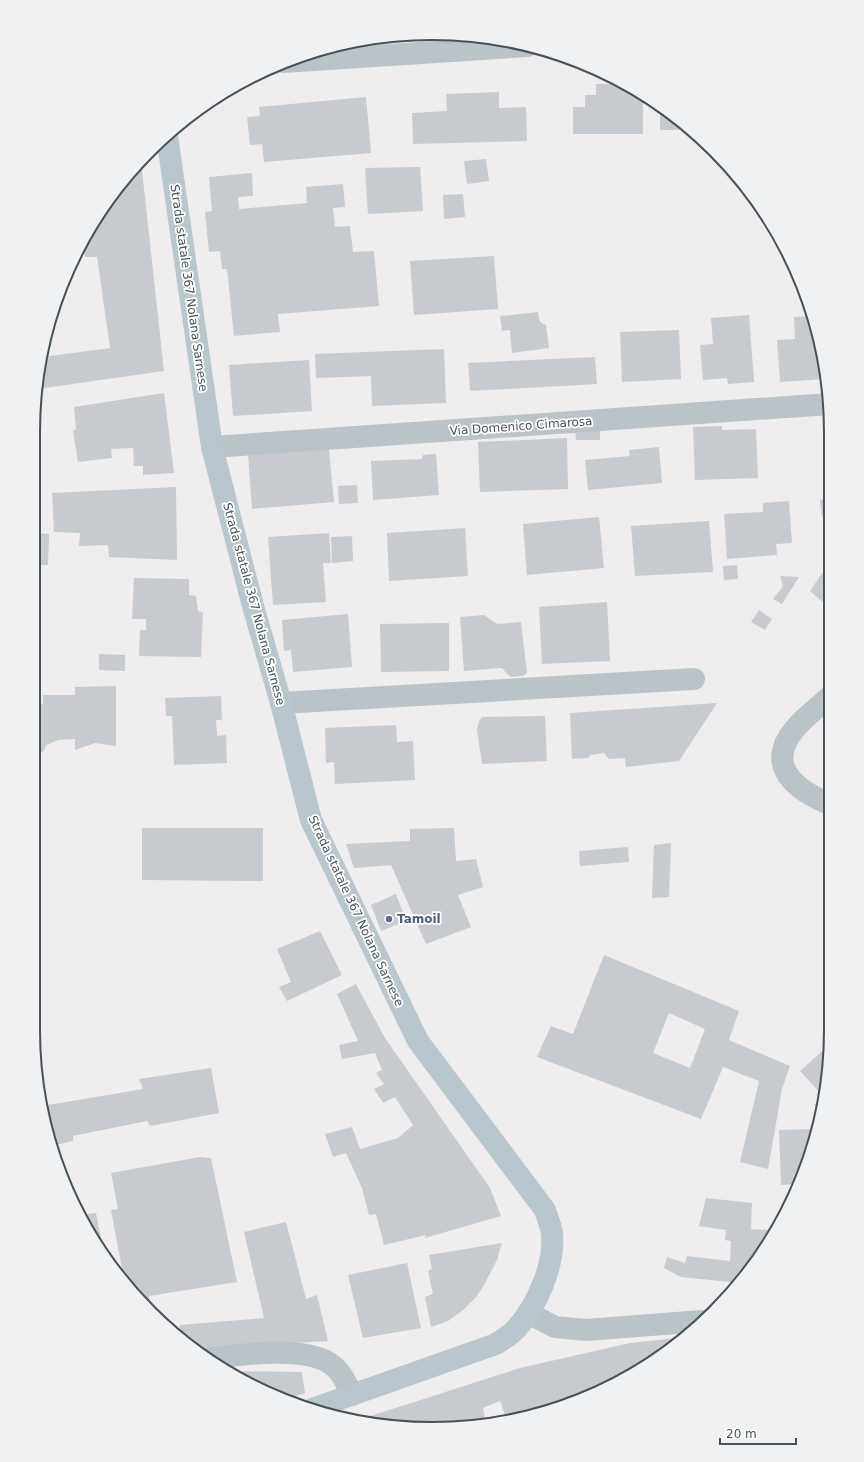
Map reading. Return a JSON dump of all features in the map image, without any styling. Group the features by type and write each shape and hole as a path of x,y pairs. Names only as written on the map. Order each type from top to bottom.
{"main road":[{"name":"Strada statale 367 Nolana Sarnese","path":"168,143 212,447 311,820 418,1042 545,1210 552,1233 551,1259 542,1286 528,1313 515,1330 496,1344 321,1406"}],"street":[{"path":"308,60 505,47"},
{"name":"Via Domenico Cimarosa","path":"212,447 823,404"},
{"path":"281,703 694,679"},
{"path":"824,702 794,729 784,745 781,760 786,772 794,782 816,798 824,801"},
{"path":"528,1313 555,1327 586,1330 694,1322"},
{"path":"217,1358 252,1353 306,1354 327,1362 338,1371 343,1376 352,1395"}],"building":[{"path":"596,84 612,84 643,102 643,134 573,134 573,107 585,107 585,95 596,95"},
{"path":"499,92 499,108 526,107 527,141 413,144 412,113 447,111 446,94"},
{"path":"366,97 371,153 264,162 262,144 250,145 247,117 260,116 259,107"},
{"path":"660,113 682,130 660,130"},
{"path":"486,159 489,181 467,184 464,161"},
{"path":"420,167 423,211 368,214 365,168"},
{"path":"142,169 164,371 42,388 48,356 110,348 97,257 85,257 85,251 106,214 121,193"},
{"path":"252,173 253,196 238,197 239,209 307,203 306,187 343,184 345,207 333,208 335,227 350,226 353,252 374,251 379,306 278,314 280,332 234,336 227,269 222,269 220,251 209,252 205,212 212,211 209,177"},
{"path":"463,194 465,217 444,219 443,195"},
{"path":"494,256 498,309 414,315 410,261"},
{"path":"538,312 540,322 546,325 549,348 512,353 510,330 502,331 500,316"},
{"path":"749,315 754,382 728,384 727,378 703,380 700,345 713,344 711,318"},
{"path":"806,316 811,331 821,379 780,382 777,340 795,339 794,317"},
{"path":"679,330 681,379 622,382 620,332"},
{"path":"444,349 446,403 372,406 371,376 316,378 315,354"},
{"path":"595,357 597,384 470,391 468,363"},
{"path":"309,360 312,411 233,416 229,365"},
{"path":"164,393 174,473 143,475 143,466 134,466 133,448 111,449 112,458 78,462 73,431 76,429 74,407"},
{"path":"722,426 722,430 756,429 758,478 695,480 693,427"},
{"path":"600,427 600,440 576,440 575,428"},
{"path":"567,438 568,489 480,492 478,442"},
{"path":"659,447 662,483 588,490 585,460 630,456 629,450"},
{"path":"329,449 334,502 252,509 248,455"},
{"path":"436,454 439,495 373,500 371,461 422,459 423,455"},
{"path":"357,485 358,503 339,504 338,486"},
{"path":"176,487 177,560 109,557 108,545 79,546 80,533 54,532 52,493"},
{"path":"824,499 824,516 822,516 820,500"},
{"path":"789,501 792,543 776,544 777,555 727,559 724,514 763,512 763,503"},
{"path":"599,517 604,568 527,575 523,524"},
{"path":"709,521 713,572 635,576 631,526"},
{"path":"465,528 468,576 389,581 387,533"},
{"path":"40,533 49,534 48,565 40,565"},
{"path":"329,533 331,563 323,563 326,602 273,605 268,537"},
{"path":"352,536 353,561 332,563 331,537"},
{"path":"737,565 738,579 724,580 723,566"},
{"path":"824,571 824,603 810,591"},
{"path":"780,576 799,577 782,604 773,599 783,586"},
{"path":"134,578 189,579 189,595 196,596 198,611 203,613 201,657 139,656 140,630 146,630 146,619 132,619"},
{"path":"607,602 610,661 542,664 539,607"},
{"path":"759,610 772,619 765,630 751,622"},
{"path":"348,614 352,667 293,672 291,650 284,651 282,620"},
{"path":"484,615 497,624 521,622 527,673 523,676 510,677 502,668 464,671 460,617"},
{"path":"449,623 449,671 381,672 380,624"},
{"path":"99,654 125,655 125,671 99,670"},
{"path":"116,686 116,746 95,743 75,750 75,739 59,740 46,745 43,752 40,752 40,704 43,704 43,695 75,695 75,687"},
{"path":"221,696 222,720 216,720 217,736 226,735 227,763 174,765 172,716 166,716 165,698"},
{"path":"717,703 679,761 626,767 625,758 609,759 604,753 591,755 588,758 572,759 570,713"},
{"path":"545,716 547,761 482,764 477,730 479,721 482,717"},
{"path":"396,725 397,742 413,741 415,780 335,784 334,762 326,763 325,728"},
{"path":"40,806 41,806 40,855"},
{"path":"142,828 263,828 263,881 142,880"},
{"path":"454,828 456,861 476,859 483,887 458,895 471,927 426,944 391,865 354,868 346,844 410,841 410,829"},
{"path":"671,843 669,897 652,898 654,845"},
{"path":"628,847 629,862 580,866 579,851"},
{"path":"396,894 406,921 381,931 371,905"},
{"path":"320,931 342,975 287,1001 279,987 291,982 277,949"},
{"path":"604,955 739,1011 729,1040 790,1066 782,1089 768,1169 740,1162 759,1081 723,1067 701,1119 537,1057 551,1026 573,1034","holes":["669,1013 705,1029 690,1068 653,1053"]},
{"path":"356,984 385,1038 490,1188 501,1216 425,1238 426,1235 384,1245 376,1214 369,1215 362,1188 346,1153 333,1157 325,1134 352,1127 360,1149 398,1138 413,1125 395,1097 383,1103 374,1089 384,1084 376,1073 382,1070 375,1053 342,1059 339,1045 358,1041 337,994"},
{"path":"823,1050 819,1092 800,1071"},
{"path":"211,1068 219,1113 150,1126 147,1121 73,1136 73,1141 57,1145 48,1105 143,1089 139,1079"},
{"path":"811,1129 792,1184 781,1185 779,1130"},
{"path":"200,1157 211,1158 237,1282 149,1296 150,1302 121,1269 111,1210 118,1209 111,1173"},
{"path":"706,1198 752,1203 751,1229 769,1230 758,1248 732,1282 681,1277 664,1268 667,1257 685,1263 687,1256 730,1261 731,1241 725,1240 726,1230 699,1226"},
{"path":"96,1213 101,1240 93,1226 86,1214"},
{"path":"286,1222 306,1299 317,1295 328,1341 295,1343 210,1353 180,1330 179,1325 264,1318 244,1232"},
{"path":"502,1243 497,1260 477,1296 463,1310 448,1321 431,1327 425,1297 433,1294 428,1271 432,1269 429,1255"},
{"path":"407,1263 421,1328 363,1338 348,1275"},
{"path":"674,1338 650,1356 605,1382 558,1401 533,1409 505,1415 500,1401 483,1408 485,1419 483,1419 432,1422 381,1419 369,1417 520,1368 630,1343"},
{"path":"240,1371 302,1372 305,1393 294,1396 259,1382"}],"place":[{"name":"Tamoil","path":"389,919"}]}
